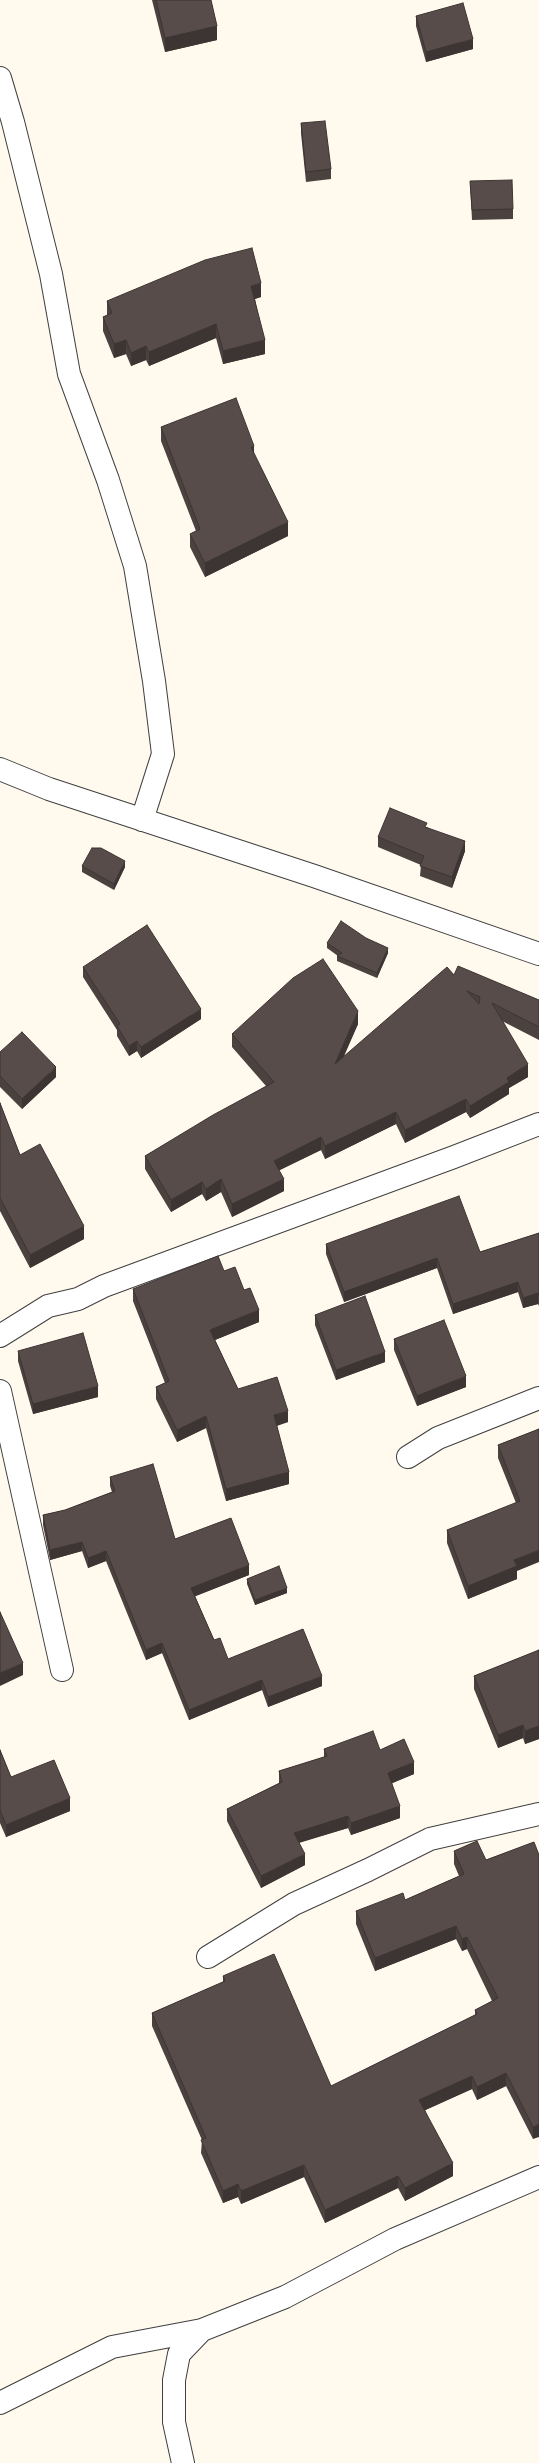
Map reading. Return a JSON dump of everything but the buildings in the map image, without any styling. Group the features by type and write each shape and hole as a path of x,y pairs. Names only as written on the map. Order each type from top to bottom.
{"street":[{"path":"0,78 13,122 51,274 69,374 108,480 135,566 154,681 163,754 142,820"},
{"path":"0,769 49,789 539,954"},
{"path":"0,1336 48,1306 78,1299 104,1286 454,1157 539,1124"},
{"path":"0,1391 62,1670"},
{"path":"408,1457 438,1438 539,1398"},
{"path":"208,1957 294,1904 430,1839 539,1814"},
{"path":"0,2403 112,2347 202,2330 285,2297 395,2239 539,2177"},
{"path":"183,2463 174,2422 174,2380 179,2354 202,2330"}]}
